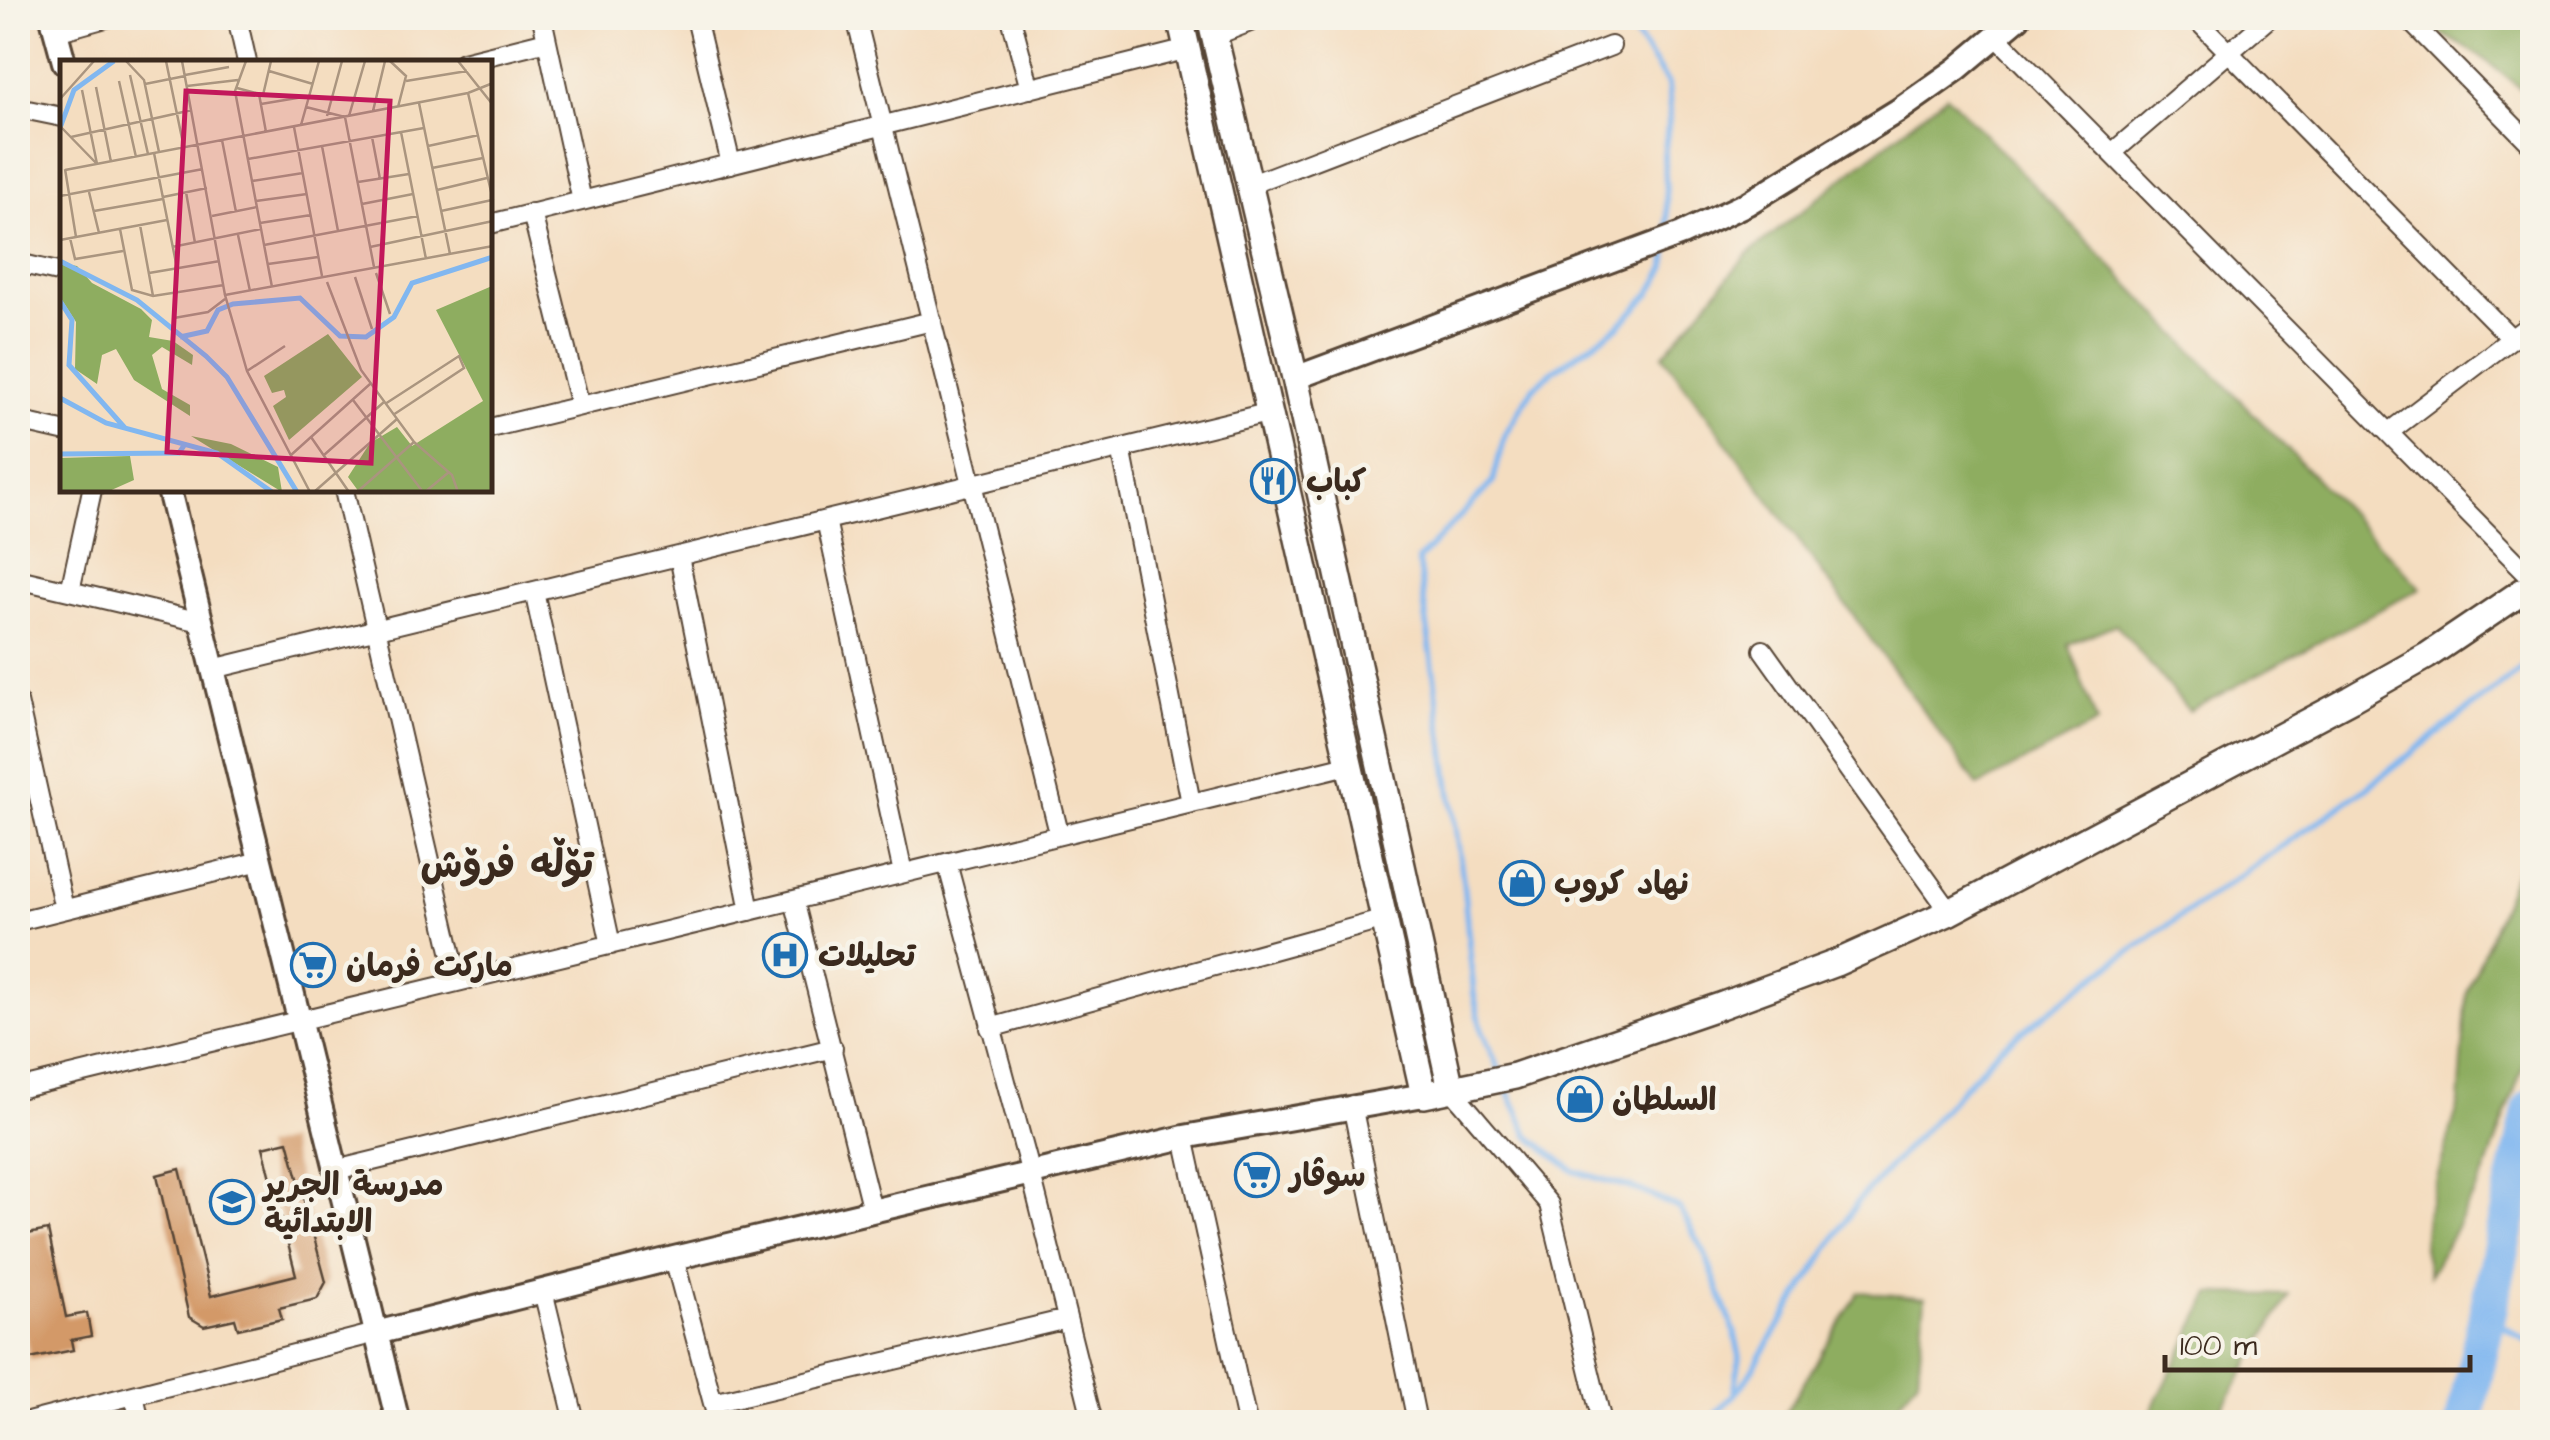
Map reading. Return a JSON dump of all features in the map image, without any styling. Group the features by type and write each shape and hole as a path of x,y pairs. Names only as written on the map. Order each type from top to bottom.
{"main road":[{"path":"1180,18 1424,1094 1502,1080 1778,986 1950,912 2351,699 2427,656 2532,586"},
{"path":"1212,27 1295,378 1451,1089"},
{"path":"1388,932 1418,938"}],"street":[{"path":"63,60 54,24 106,18"},
{"path":"238,18 248,60"},
{"path":"542,18 582,201"},
{"path":"696,18 731,164"},
{"path":"856,18 1059,833"},
{"path":"1012,18 1030,89"},
{"path":"1212,27 1260,18"},
{"path":"1295,378 1644,249 1748,203 1899,110 2018,18"},
{"path":"2195,18 2512,339"},
{"path":"2112,152 2269,18"},
{"path":"2406,18 2532,146"},
{"path":"1996,36 2532,578"},
{"path":"471,60 547,41"},
{"path":"1250,185 1612,46"},
{"path":"492,223 1188,50"},
{"path":"18,108 60,117"},
{"path":"532,213 580,406"},
{"path":"18,263 60,273"},
{"path":"492,428 932,321"},
{"path":"2388,432 2532,323"},
{"path":"213,669 1271,412"},
{"path":"18,421 60,431"},
{"path":"1121,448 1191,803"},
{"path":"70,592 92,492"},
{"path":"169,492 398,1422"},
{"path":"344,492 458,982"},
{"path":"826,520 903,874"},
{"path":"680,556 750,911"},
{"path":"18,579 201,622"},
{"path":"534,591 610,944"},
{"path":"1762,650 1950,912"},
{"path":"18,702 64,909"},
{"path":"18,1089 1352,764"},
{"path":"18,921 260,861"},
{"path":"947,863 1094,1422"},
{"path":"794,900 872,1210"},
{"path":"990,1028 1388,932"},
{"path":"336,1170 832,1048"},
{"path":"1451,1089 1549,1204 1602,1422"},
{"path":"28,1422 872,1210 1184,1138 1424,1094"},
{"path":"1352,1105 1417,1422"},
{"path":"1184,1138 1248,1422"},
{"path":"674,1258 718,1422"},
{"path":"543,1291 576,1422"},
{"path":"713,1403 1068,1319"},
{"path":"134,1395 140,1422"}],"green space":[{"path":"2413,18 2532,18 2532,98 2479,55"},
{"path":"1947,95 2421,588 2189,711 2116,624 2068,644 2097,723 1978,786 1663,355 1746,256"},
{"path":"2532,832 2532,1041 2484,1176 2429,1276 2423,1247 2426,1216 2459,1103 2467,993"},
{"path":"1859,1292 1925,1298 1918,1378 1884,1422 1780,1422"},
{"path":"2211,1294 2289,1295 2215,1422 2146,1422"}],"building":[{"path":"288,1141 326,1282 317,1299 279,1308 282,1319 238,1329 235,1319 204,1326 189,1317 157,1175 180,1169 211,1296 296,1275 263,1147"},
{"path":"48,1230 66,1317 87,1313 91,1336 71,1340 73,1350 30,1359 18,1313 18,1236"}],"waterway":[{"path":"1624,18 1668,84 1670,112 1664,155 1668,232"},
{"path":"1500,1072 1482,1031 1474,995 1463,881 1418,560 1493,482 1505,434 1533,388 1619,326 1650,294 1666,267 1667,244"},
{"path":"1708,1422 1742,1386 1858,1201 2001,1047 2119,959 2365,789 2532,661"},
{"path":"1505,1084 1529,1136 1574,1171 1639,1190 1680,1209 1705,1254 1734,1330 1740,1357 1734,1394"},
{"path":"2464,1422 2532,1108"},
{"path":"2487,1316 2532,1344"}],"place":[{"name":"كباب","path":"1273,481"},
{"name":"نهاد كروب","path":"1522,883"},
{"name":"تحلیلات","path":"785,955"},
{"name":"مارکت فرمان","path":"313,965"},
{"name":"السلطان","path":"1580,1099"},
{"name":"سوڤار","path":"1257,1175"},
{"name":"مدرسة الجرير الابتدائية","path":"232,1202"}],"district":[{"name":"تۆڵە فرۆش","path":"507,864"}]}
